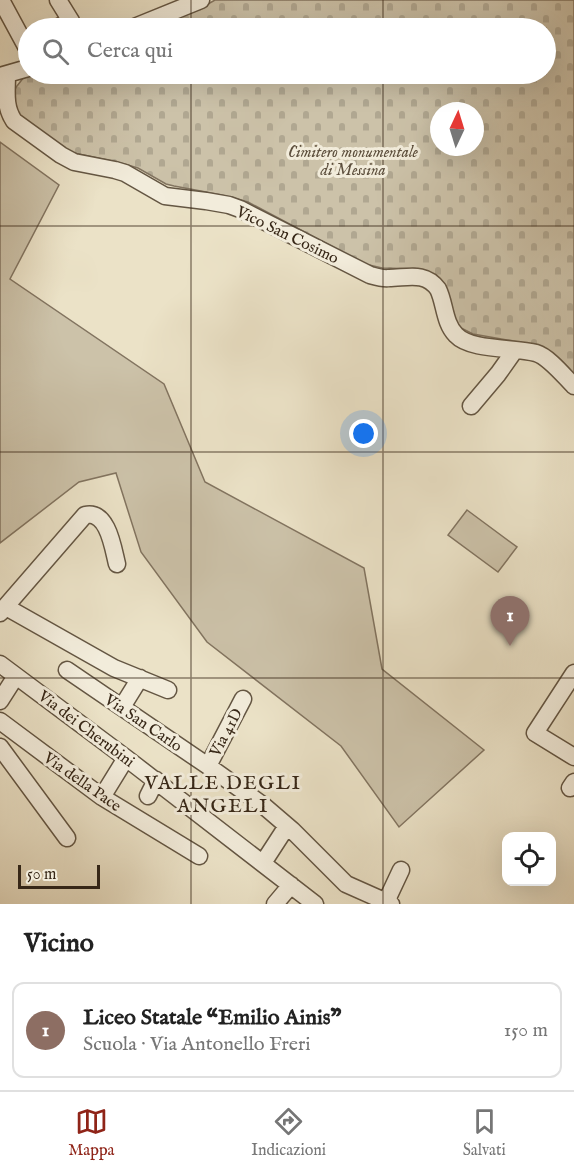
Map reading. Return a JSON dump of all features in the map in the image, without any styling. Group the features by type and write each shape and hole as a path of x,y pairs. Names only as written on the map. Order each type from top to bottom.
{"street":[{"path":"1,0 18,31"},
{"path":"58,0 69,18"},
{"path":"157,18 201,0"},
{"name":"Vico San Cosimo","path":"4,75 8,110 14,121 67,158 81,164 125,173 165,196 206,201 240,209 370,275 384,278 410,276 424,278 438,288 455,335 478,345 534,352 541,355 574,386"},
{"path":"471,406 515,350"},
{"path":"117,564 108,531 98,516 85,515 3,610 114,668 168,690"},
{"name":"Via dei Cherubini","path":"0,664 156,780 315,904"},
{"name":"Via San Carlo","path":"67,670 208,765 269,810 346,884 389,903"},
{"path":"574,673 535,733 574,757"},
{"path":"0,701 16,676"},
{"path":"122,706 140,678"},
{"name":"Via 41D","path":"208,765 243,699"},
{"name":"Via della Pace","path":"0,722 102,797 200,856"},
{"path":"0,747 67,838"},
{"path":"102,797 126,758"},
{"path":"148,796 156,780"},
{"path":"263,863 287,826"},
{"path":"389,903 401,870"},
{"path":"275,904 291,885"}],"green space":[{"name":"Cimitero monumentale di Messina","path":"215,0 574,0 574,378 530,344 473,334 459,327 419,269 382,268 365,264 248,202 166,184 138,168 69,152 19,118 13,98 13,93 19,84 556,84 556,18 174,18"},
{"path":"0,142 59,185 10,279 164,384 205,482 364,568 382,669 484,750 399,827 341,746 207,642 141,552 116,473 79,482 0,543"},
{"path":"467,510 517,547 498,572 448,535"}],"place":[{"name":"Liceo Statale “Emilio Ainis”","path":"510,646"}],"district":[{"name":"VALLE DEGLI ANGELI","path":"223,794"}]}
